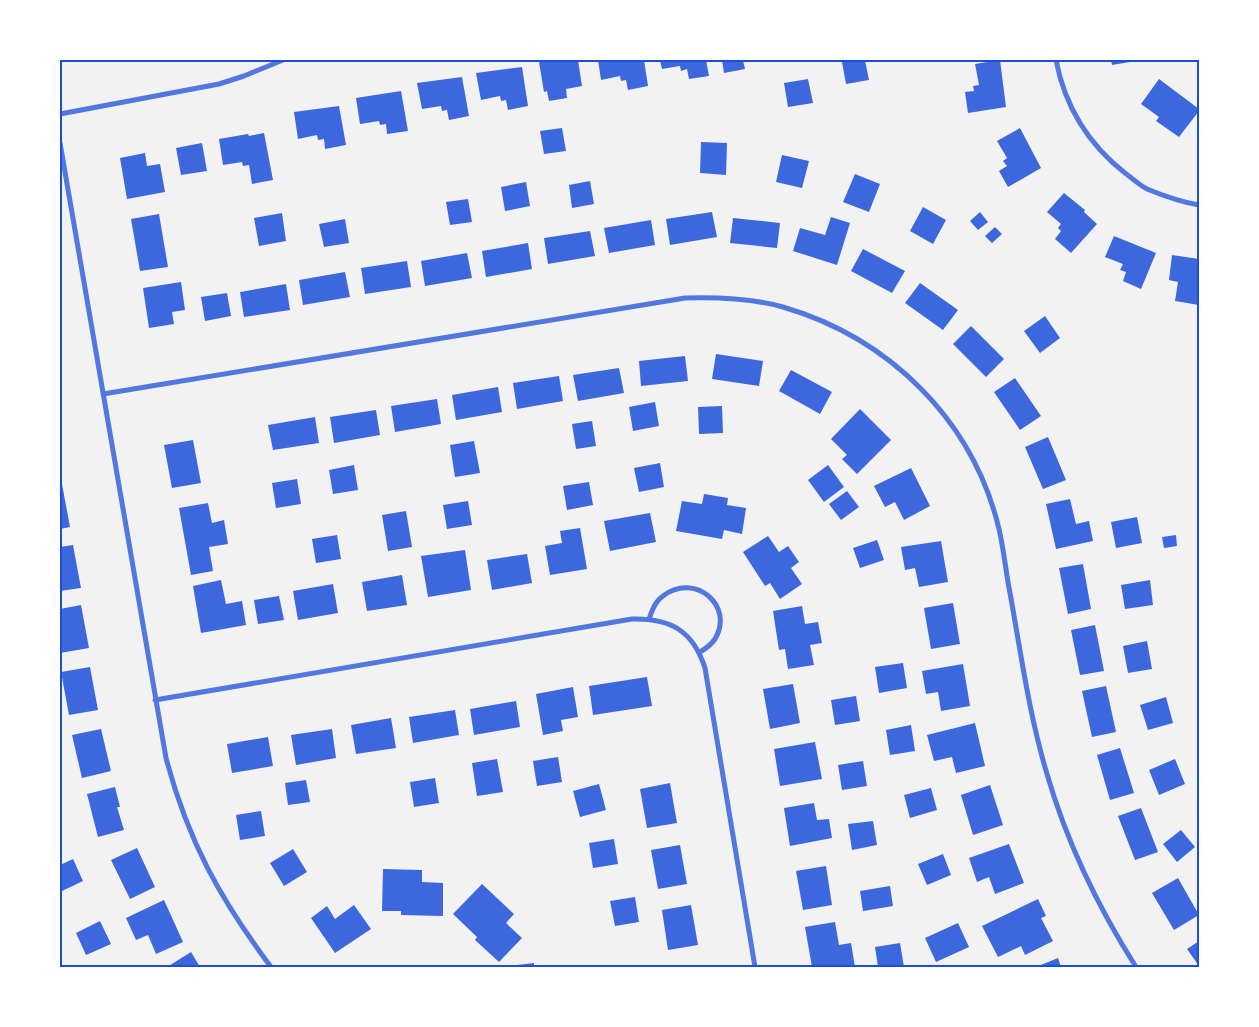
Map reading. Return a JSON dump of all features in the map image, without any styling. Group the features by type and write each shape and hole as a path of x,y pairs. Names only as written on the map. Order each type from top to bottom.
{"street":[{"path":"60,114 219,84 283,60"},
{"path":"1056,60 1066,96 1077,119 1096,147 1112,163 1146,188 1166,196 1199,205"},
{"path":"60,143 102,394 171,776 190,833 221,896 271,967"},
{"path":"102,394 685,298 736,299 781,306 823,321 866,343 895,363 928,394 955,429 984,485 999,529 1033,719 1046,773 1063,824 1085,876 1111,926 1136,967"},
{"path":"648,619 662,596 678,588 694,588 708,594 720,616 720,625 715,639 700,652"},
{"path":"156,700 632,619 648,619 670,625 691,639 700,652 705,668 756,967"}],"building":[{"path":"578,60 582,86 566,89 567,98 549,101 547,91 544,92 539,62"},
{"path":"598,60 644,60 648,86 628,90 626,80 621,81 620,76 601,80"},
{"path":"660,60 706,60 709,76 689,79 687,69 681,71 680,66 662,69"},
{"path":"722,60 743,60 745,69 724,73"},
{"path":"865,60 869,80 846,84 842,62"},
{"path":"1000,60 1006,107 968,113 965,92 974,91 973,86 979,85 975,64"},
{"path":"1111,60 1136,60 1136,61 1112,65"},
{"path":"522,67 528,106 508,110 506,100 501,101 500,96 481,100 476,73"},
{"path":"462,77 469,116 449,120 447,110 442,111 441,106 422,109 417,83"},
{"path":"808,79 813,103 788,107 784,83"},
{"path":"1159,79 1199,109 1179,137 1156,121 1159,117 1141,104"},
{"path":"401,91 408,131 387,134 386,124 380,125 379,121 360,124 356,98"},
{"path":"339,106 346,145 325,149 324,139 318,140 317,135 298,139 294,112"},
{"path":"562,128 566,151 544,154 540,131"},
{"path":"1020,128 1041,168 1008,187 999,171 1007,166 1003,161 1007,158 997,141"},
{"path":"264,133 273,180 252,184 249,165 243,166 242,162 223,165 219,139"},
{"path":"701,142 727,143 726,175 700,173"},
{"path":"202,143 207,171 181,175 176,148"},
{"path":"145,153 147,166 160,164 165,192 127,199 120,158"},
{"path":"782,155 809,161 802,188 776,182"},
{"path":"855,174 880,184 869,212 843,202"},
{"path":"590,181 594,204 572,208 569,185"},
{"path":"526,182 530,206 505,211 501,187"},
{"path":"1064,193 1085,210 1084,212 1097,224 1071,253 1055,239 1061,231 1058,228 1061,224 1047,212"},
{"path":"468,199 472,222 450,225 446,202"},
{"path":"923,207 946,220 933,244 910,231"},
{"path":"712,212 717,237 670,245 666,219"},
{"path":"980,212 988,222 978,230 970,221"},
{"path":"282,213 286,241 259,246 254,218"},
{"path":"159,214 168,267 140,271 131,219"},
{"path":"831,217 850,223 837,265 793,251 800,228 825,235"},
{"path":"733,218 780,223 777,248 730,243"},
{"path":"345,219 349,243 324,247 319,224"},
{"path":"651,220 655,245 609,253 604,228"},
{"path":"995,227 1002,234 992,243 985,236"},
{"path":"590,231 595,256 548,264 544,238"},
{"path":"1114,236 1156,253 1141,289 1123,281 1126,272 1120,270 1123,264 1105,257"},
{"path":"528,243 532,269 486,277 482,251"},
{"path":"863,249 905,271 892,293 851,271"},
{"path":"467,253 472,278 425,286 421,261"},
{"path":"1172,255 1199,259 1199,305 1175,301 1178,282 1169,280"},
{"path":"407,261 411,287 365,294 361,268"},
{"path":"345,272 350,297 303,305 299,280"},
{"path":"181,282 185,310 172,312 174,324 149,328 143,288"},
{"path":"920,283 958,310 943,330 905,303"},
{"path":"286,284 290,310 244,317 240,292"},
{"path":"227,293 231,316 205,321 201,297"},
{"path":"1045,316 1060,338 1040,353 1024,331"},
{"path":"971,326 1004,359 986,377 953,344"},
{"path":"716,354 763,361 759,386 712,379"},
{"path":"685,356 688,381 641,386 639,361"},
{"path":"619,368 624,393 578,401 573,375"},
{"path":"791,370 832,392 820,414 779,391"},
{"path":"559,376 563,401 517,409 513,383"},
{"path":"1015,378 1041,416 1020,430 994,392"},
{"path":"498,387 502,412 456,420 452,395"},
{"path":"437,399 441,424 395,432 391,406"},
{"path":"655,402 659,426 633,431 629,407"},
{"path":"722,406 723,433 699,434 698,407"},
{"path":"860,409 891,440 857,474 842,459 847,455 831,439"},
{"path":"376,410 380,435 334,443 330,417"},
{"path":"315,417 319,443 273,450 268,425"},
{"path":"592,421 596,446 576,449 572,424"},
{"path":"1048,437 1066,480 1043,489 1025,447"},
{"path":"193,440 201,483 172,488 164,445"},
{"path":"474,441 480,473 455,477 450,445"},
{"path":"660,463 664,487 639,492 634,468"},
{"path":"354,465 358,490 333,494 329,470"},
{"path":"828,465 844,487 824,502 808,480"},
{"path":"911,468 930,506 904,520 895,502 885,507 874,486"},
{"path":"297,479 301,504 276,508 272,483"},
{"path":"589,482 593,505 567,510 563,486"},
{"path":"60,484 62,484 70,527 60,529"},
{"path":"847,491 859,507 841,520 829,504"},
{"path":"704,494 728,498 727,505 746,508 742,534 724,530 722,539 676,531 682,501 702,504"},
{"path":"1070,499 1076,524 1089,521 1093,541 1056,549 1046,504"},
{"path":"468,501 472,525 447,529 443,505"},
{"path":"208,503 212,523 224,520 228,544 209,547 213,571 191,575 179,508"},
{"path":"406,511 412,547 388,551 382,515"},
{"path":"650,513 656,542 610,551 604,521"},
{"path":"1137,517 1142,543 1116,548 1111,522"},
{"path":"580,528 587,569 550,575 545,546 562,543 560,531"},
{"path":"337,535 341,559 316,563 312,539"},
{"path":"1176,535 1177,546 1164,548 1162,537"},
{"path":"768,536 779,552 788,546 799,562 791,568 802,584 780,599 770,583 765,586 743,552"},
{"path":"877,540 884,560 860,568 853,548"},
{"path":"941,541 948,582 919,587 915,568 905,570 901,547"},
{"path":"73,545 81,588 60,591 60,547"},
{"path":"465,550 471,590 428,597 421,556"},
{"path":"527,554 532,583 492,590 487,560"},
{"path":"1083,564 1091,609 1068,614 1059,568"},
{"path":"402,575 407,605 367,611 362,582"},
{"path":"221,580 226,604 242,601 246,625 201,633 193,586"},
{"path":"1150,580 1153,605 1125,609 1121,585"},
{"path":"333,584 338,613 298,620 293,591"},
{"path":"279,596 284,620 258,624 254,600"},
{"path":"953,603 960,644 931,649 924,608"},
{"path":"81,605 89,648 60,653 60,609"},
{"path":"802,606 805,624 818,622 822,643 810,645 814,665 788,669 785,649 779,650 773,611"},
{"path":"1095,625 1104,671 1080,675 1071,630"},
{"path":"1147,641 1152,669 1128,673 1123,646"},
{"path":"903,663 907,688 879,693 875,667"},
{"path":"963,664 970,706 941,711 938,692 926,694 922,671"},
{"path":"90,667 98,710 69,715 61,672"},
{"path":"647,677 652,706 593,715 589,686"},
{"path":"793,684 800,723 770,729 763,689"},
{"path":"1106,686 1116,732 1092,737 1082,691"},
{"path":"573,687 578,717 561,720 563,731 543,735 536,694"},
{"path":"856,696 860,721 835,725 831,700"},
{"path":"1166,697 1173,723 1148,730 1140,705"},
{"path":"516,701 520,727 474,735 470,709"},
{"path":"455,710 459,735 413,743 409,717"},
{"path":"391,718 396,748 356,754 351,725"},
{"path":"975,723 985,766 956,773 952,757 934,761 927,735"},
{"path":"911,725 915,751 890,755 886,730"},
{"path":"101,729 111,771 82,778 72,735"},
{"path":"332,729 336,758 296,765 291,735"},
{"path":"268,737 273,766 232,773 227,744"},
{"path":"815,742 822,779 780,786 774,749"},
{"path":"1120,748 1134,793 1110,800 1097,755"},
{"path":"558,757 562,782 537,786 533,761"},
{"path":"497,759 503,792 477,796 472,763"},
{"path":"1175,759 1185,784 1159,795 1149,770"},
{"path":"863,761 867,786 842,790 838,765"},
{"path":"435,778 439,803 414,807 410,782"},
{"path":"306,780 310,802 288,805 285,783"},
{"path":"670,783 677,823 647,828 640,789"},
{"path":"599,784 606,810 580,817 573,791"},
{"path":"990,785 1003,825 973,835 961,795"},
{"path":"115,787 120,807 117,807 124,830 98,837 87,794"},
{"path":"931,788 937,810 910,818 904,795"},
{"path":"814,803 817,820 829,819 832,838 790,846 784,808"},
{"path":"1141,808 1158,852 1135,860 1118,816"},
{"path":"261,811 265,836 240,840 236,815"},
{"path":"873,821 877,845 852,850 848,824"},
{"path":"1181,830 1195,847 1177,862 1163,844"},
{"path":"614,839 618,864 593,868 589,843"},
{"path":"1009,844 1024,883 995,894 989,877 977,882 969,858"},
{"path":"680,845 687,884 658,889 651,850"},
{"path":"137,848 155,887 130,899 111,860"},
{"path":"293,849 307,872 284,886 270,863"},
{"path":"943,854 951,875 927,885 918,864"},
{"path":"73,859 83,881 60,892 60,865"},
{"path":"826,866 832,905 803,910 796,871"},
{"path":"383,869 422,870 422,882 443,883 443,916 401,915 401,911 382,911"},
{"path":"1178,878 1199,915 1174,930 1152,893"},
{"path":"482,884 514,914 506,923 522,938 499,962 475,940 477,937 453,914"},
{"path":"890,886 893,906 863,911 860,891"},
{"path":"635,897 639,922 615,926 610,901"},
{"path":"1038,899 1046,916 1041,918 1053,941 1025,955 1021,946 998,957 982,926"},
{"path":"164,900 183,942 156,954 148,935 136,940 126,918"},
{"path":"354,905 371,929 335,953 311,918 327,906 335,919"},
{"path":"691,905 698,945 668,950 662,910"},
{"path":"100,921 111,944 86,955 76,933"},
{"path":"835,922 839,945 851,943 855,967 812,967 805,927"},
{"path":"958,923 969,947 936,962 925,938"},
{"path":"1199,941 1199,966 1187,949"},
{"path":"900,943 904,967 878,967 875,947"},
{"path":"191,952 200,967 167,967"},
{"path":"1058,958 1061,967 1036,967"},
{"path":"534,963 534,967 509,967 509,966"}]}
